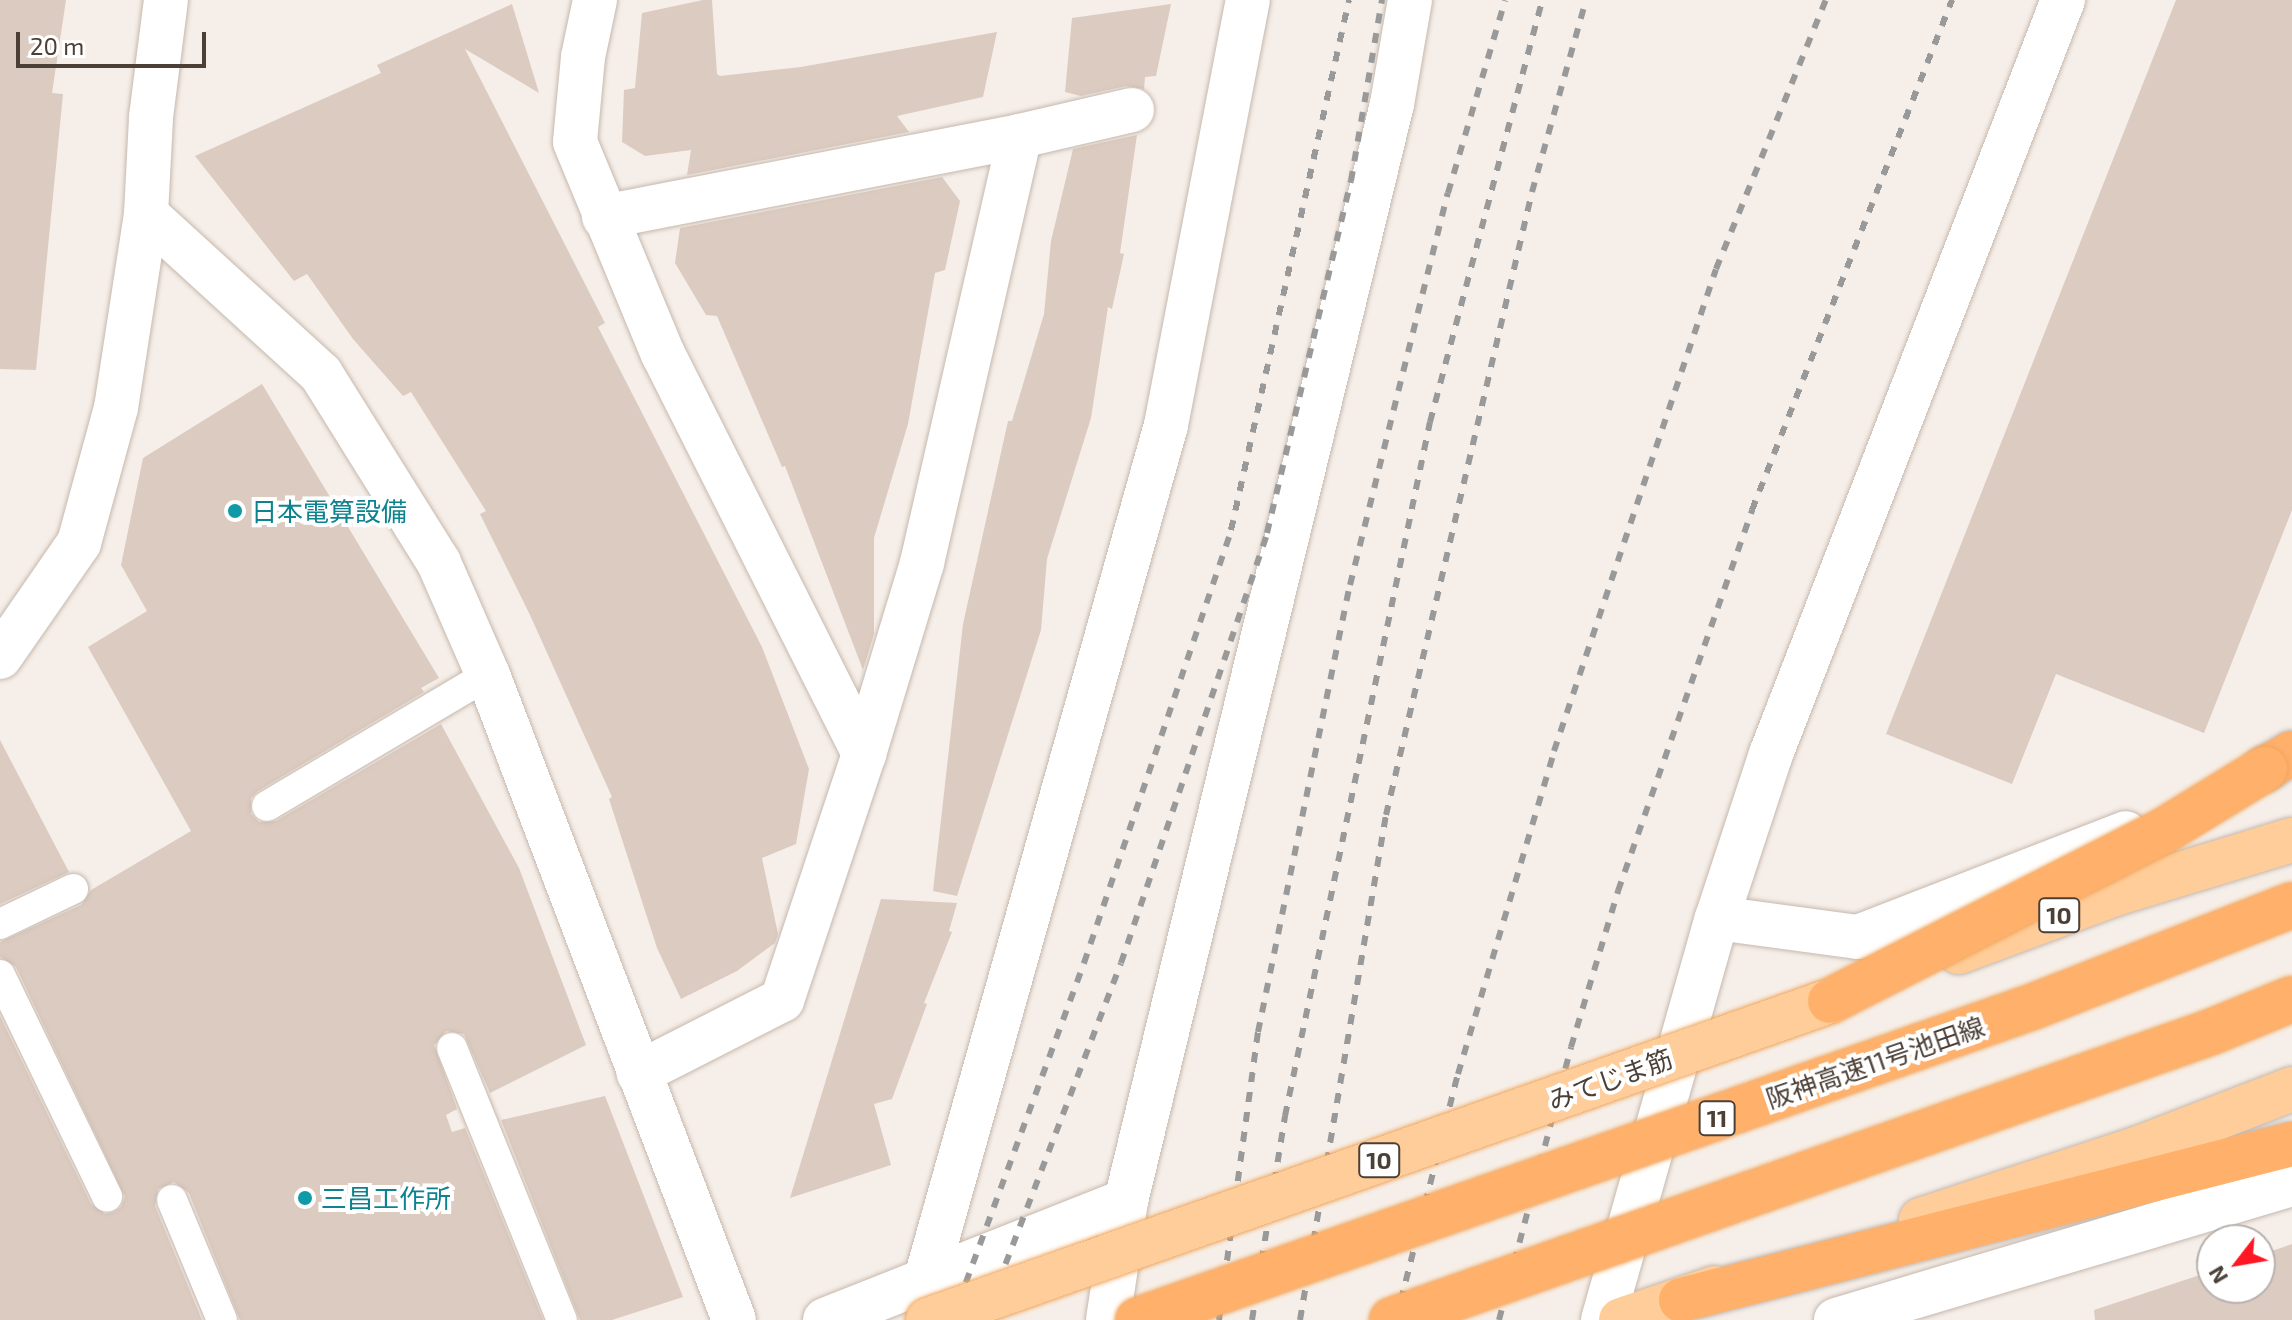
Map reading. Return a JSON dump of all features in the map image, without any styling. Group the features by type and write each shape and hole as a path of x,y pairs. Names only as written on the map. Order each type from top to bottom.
{"highway":[{"path":"1830,1001 2162,832 2292,753"},
{"name":"阪神高速11号池田線","path":"1138,1320 2032,1007 2292,905"},
{"path":"1392,1320 2211,1032 2292,999"},
{"path":"1681,1300 2292,1144"}],"main road":[{"name":"みてじま筋","path":"927,1301 1830,1001 2115,894 2292,840"},
{"path":"1621,1320 2139,1148 2292,1089"}],"street":[{"path":"0,657 79,543 116,408 146,214 151,117 166,0"},
{"path":"595,0 583,57 575,142 663,354 864,754"},
{"path":"927,1301 1166,425 1248,0"},
{"path":"1108,1320 1126,1201 1388,119 1410,0"},
{"path":"1603,1320 1717,918 1771,754 2063,0"},
{"path":"604,217 1020,136 1132,110"},
{"path":"639,1073 782,1000 864,754 922,563 1020,136"},
{"path":"146,214 321,374 439,563 488,675 734,1320"},
{"path":"1717,918 1858,937 2292,768"},
{"path":"1836,1320 2292,1184"},
{"path":"825,1320 927,1301 1126,1201"}],"lane":[{"path":"267,806 488,675"},
{"path":"0,924 73,889"},
{"path":"0,975 107,1196"},
{"path":"452,1048 562,1320"},
{"path":"172,1200 222,1320"}],"building":[{"path":"0,0 66,0 52,93 63,94 36,370 0,369"},
{"path":"712,0 717,74 720,76 801,67 997,32 983,97 897,116 909,132 687,175 691,150 645,156 622,142 624,90 635,88 642,13"},
{"path":"2176,0 2292,0 2292,510 2204,733 2056,674 2012,784 1886,734"},
{"path":"512,4 539,93 465,49 605,323 598,327 762,647 809,769 796,844 762,858 778,934 775,943 737,971 681,999 657,948 609,799 612,797 530,615 480,514 486,511 411,392 403,396 353,339 307,274 294,281 195,156 381,73 377,65"},
{"path":"1171,4 1156,76 1145,77 1144,89 1126,86 1081,96 1065,92 1072,18"},
{"path":"1137,135 1120,253 1124,254 1112,309 1108,307 1091,418 1047,559 1041,630 957,896 933,891 963,624 1008,421 1012,421 1044,314 1051,241 1073,149"},
{"path":"942,177 960,201 945,270 935,273 908,424 874,538 874,634 863,670 785,466 782,467 717,316 706,315 675,263 680,228"},
{"path":"262,384 439,678 421,688 424,692 258,791 251,798 251,814 259,822 276,821 441,724 519,868 586,1045 490,1093 464,1034 446,1031 434,1045 457,1109 446,1115 452,1132 465,1128 543,1320 240,1320 189,1193 174,1182 158,1189 155,1206 202,1320 0,1320 0,1016 91,1204 105,1214 121,1207 125,1197 16,967 0,957 0,942 81,905 91,890 191,831 88,647 147,611 121,565 143,458"},
{"path":"0,740 69,872 0,904"},
{"path":"881,899 957,903 949,931 952,932 892,1099 874,1104 891,1165 790,1198"},
{"path":"605,1096 683,1297 612,1320 580,1320 501,1120"},
{"path":"2292,1244 2292,1320 2095,1320 2094,1310 2196,1276 2196,1304 2276,1304 2276,1250"}],"railway":[{"path":"952,1320 1084,963 1231,530 1349,0"},
{"path":"984,1320 1121,963 1267,533 1351,181 1382,0"},
{"path":"1219,1320 1258,1032 1350,585 1448,193 1505,0"},
{"path":"1252,1320 1285,1116 1430,422 1542,0"},
{"path":"1300,1320 1386,815 1532,192 1586,0"},
{"path":"1396,1320 1458,1074 1554,751 1716,269 1826,0"},
{"path":"1499,1320 1571,1047 1618,891 1752,510 1952,0"}],"place":[{"name":"日本電算設備","path":"235,511"},
{"name":"三昌工作所","path":"305,1198"}]}
